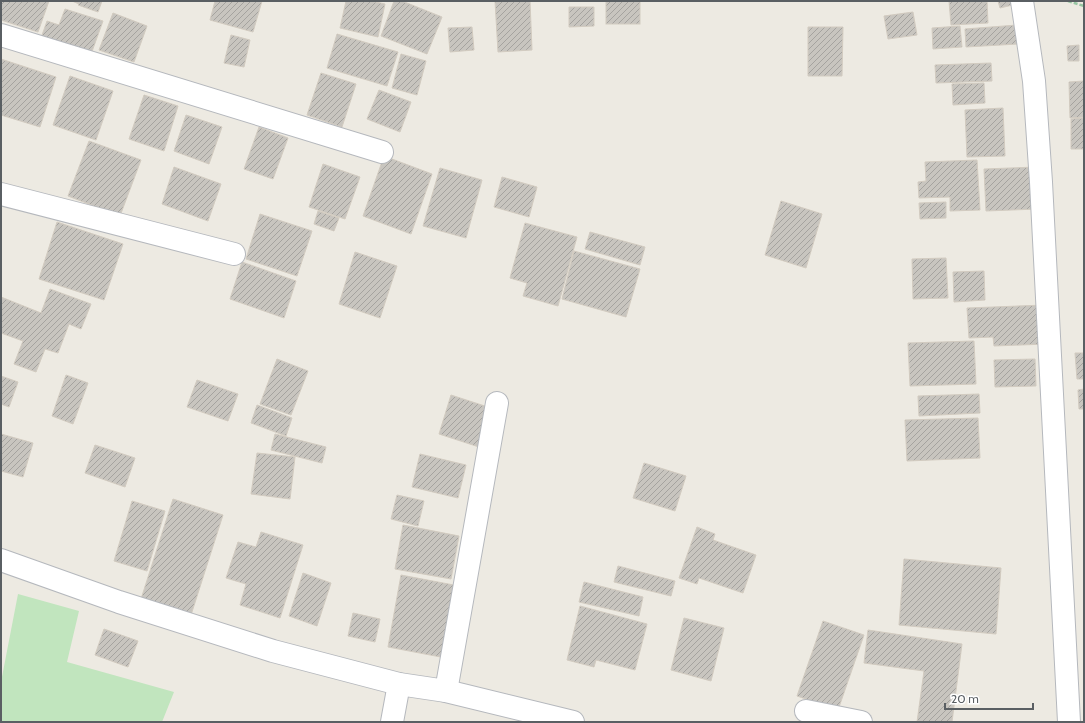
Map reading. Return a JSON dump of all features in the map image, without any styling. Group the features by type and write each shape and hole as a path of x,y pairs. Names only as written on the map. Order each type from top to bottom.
{"street":[{"path":"1022,1 1034,81 1041,182 1069,722"},
{"path":"1,34 382,152"},
{"path":"1,194 234,254"},
{"path":"446,691 497,403"},
{"path":"1,560 119,602 266,648 400,684 446,691 573,722"},
{"path":"392,722 400,684"},
{"path":"806,711 861,722"}],"path":[{"path":"1068,1 1084,6"}],"green space":[{"path":"18,594 79,611 67,662 174,692 162,722 1,722 1,682"}],"building":[{"path":"1,1 49,1 38,32 1,20"},
{"path":"72,1 102,1 98,12 78,5 79,4"},
{"path":"215,1 262,1 253,32 210,20"},
{"path":"346,1 371,1 385,4 378,37 340,28"},
{"path":"394,1 402,1 442,17 427,54 381,36"},
{"path":"495,1 530,1 532,50 498,52"},
{"path":"606,1 640,1 640,24 606,24"},
{"path":"949,1 987,1 988,23 951,25"},
{"path":"998,1 1021,1 1021,3 1000,8"},
{"path":"569,7 594,7 594,26 569,27"},
{"path":"65,9 103,21 90,57 41,38 47,21 59,25"},
{"path":"913,12 917,35 888,39 884,16"},
{"path":"113,13 147,26 134,62 99,50"},
{"path":"1017,25 1018,44 966,47 965,29"},
{"path":"960,26 962,47 933,49 932,28"},
{"path":"472,27 474,50 450,52 448,28"},
{"path":"808,27 843,27 842,76 808,76"},
{"path":"337,34 398,52 387,86 327,68"},
{"path":"231,35 250,40 244,67 224,63"},
{"path":"1079,45 1079,61 1068,61 1067,46"},
{"path":"401,54 426,61 417,95 392,88"},
{"path":"1,59 56,77 40,127 1,115"},
{"path":"991,63 992,81 936,83 935,65"},
{"path":"321,73 356,84 342,127 307,115"},
{"path":"70,76 113,91 96,140 53,125"},
{"path":"1084,81 1084,117 1070,118 1069,82"},
{"path":"984,83 985,103 953,105 952,84"},
{"path":"379,90 411,102 400,132 367,119"},
{"path":"144,95 178,106 164,151 129,139"},
{"path":"1003,108 1005,156 967,157 965,110"},
{"path":"186,115 222,127 209,164 174,151"},
{"path":"1084,118 1084,149 1071,149 1071,119"},
{"path":"259,127 288,138 273,179 244,169"},
{"path":"89,141 141,160 120,216 68,196"},
{"path":"384,156 432,174 411,234 363,216"},
{"path":"977,160 980,210 950,211 950,197 919,198 918,182 926,181 925,162"},
{"path":"323,164 360,177 345,219 309,207"},
{"path":"174,167 221,184 208,221 162,204"},
{"path":"1036,167 1038,209 986,211 984,169"},
{"path":"440,168 482,180 466,238 423,226"},
{"path":"502,177 537,187 529,217 494,207"},
{"path":"781,201 822,214 806,268 765,255"},
{"path":"946,202 946,218 920,219 919,203"},
{"path":"318,211 339,218 334,231 314,224"},
{"path":"260,214 312,231 297,276 246,259"},
{"path":"57,222 123,244 104,300 39,279"},
{"path":"525,223 577,237 558,306 523,296 527,283 510,278"},
{"path":"590,232 645,247 640,265 585,249"},
{"path":"574,251 640,269 626,317 562,299"},
{"path":"355,252 397,266 380,318 339,304"},
{"path":"946,258 948,298 913,299 912,259"},
{"path":"242,262 296,281 284,318 230,299"},
{"path":"984,271 985,300 954,302 953,272"},
{"path":"50,289 91,304 81,329 69,324 58,353 45,349 36,372 14,364 23,341 1,333 1,297 41,313"},
{"path":"1045,305 1047,344 994,346 993,337 969,338 967,308"},
{"path":"974,341 976,384 910,386 908,343"},
{"path":"1075,353 1084,353 1084,379 1077,379"},
{"path":"277,359 308,371 291,415 260,404"},
{"path":"1035,359 1036,386 995,387 994,360"},
{"path":"66,375 88,383 73,424 52,416"},
{"path":"1,376 18,382 9,407 1,404"},
{"path":"197,380 238,394 228,421 187,407"},
{"path":"1084,389 1084,409 1079,409 1078,390"},
{"path":"979,394 980,413 919,416 918,396"},
{"path":"451,395 494,409 482,448 439,434"},
{"path":"257,405 292,418 286,436 251,423"},
{"path":"978,418 980,458 907,461 905,420"},
{"path":"1,434 33,443 23,477 1,471"},
{"path":"275,434 326,447 322,463 271,450"},
{"path":"95,445 135,458 125,487 85,473"},
{"path":"257,453 295,457 290,499 251,494"},
{"path":"420,454 466,465 458,498 412,487"},
{"path":"644,463 686,476 675,511 633,498"},
{"path":"397,495 424,501 418,526 391,519"},
{"path":"173,499 223,515 191,615 141,599"},
{"path":"132,501 165,511 147,571 114,561"},
{"path":"403,525 459,536 451,579 395,569"},
{"path":"697,527 715,534 713,540 756,555 743,593 699,578 697,584 679,578"},
{"path":"261,532 303,545 280,618 240,605 246,584 226,578 238,542 256,547"},
{"path":"904,559 1001,568 996,634 899,625"},
{"path":"618,566 675,581 671,596 614,582"},
{"path":"303,573 331,583 317,626 289,616"},
{"path":"401,575 459,586 446,658 388,647"},
{"path":"584,582 643,597 639,616 579,602"},
{"path":"580,606 647,624 635,670 596,660 594,667 567,660"},
{"path":"353,613 380,619 375,642 348,636"},
{"path":"684,618 724,628 711,681 671,670"},
{"path":"823,621 864,635 838,710 797,696"},
{"path":"104,629 138,641 128,667 95,655"},
{"path":"868,630 962,644 952,722 917,722 924,671 864,663"}]}
